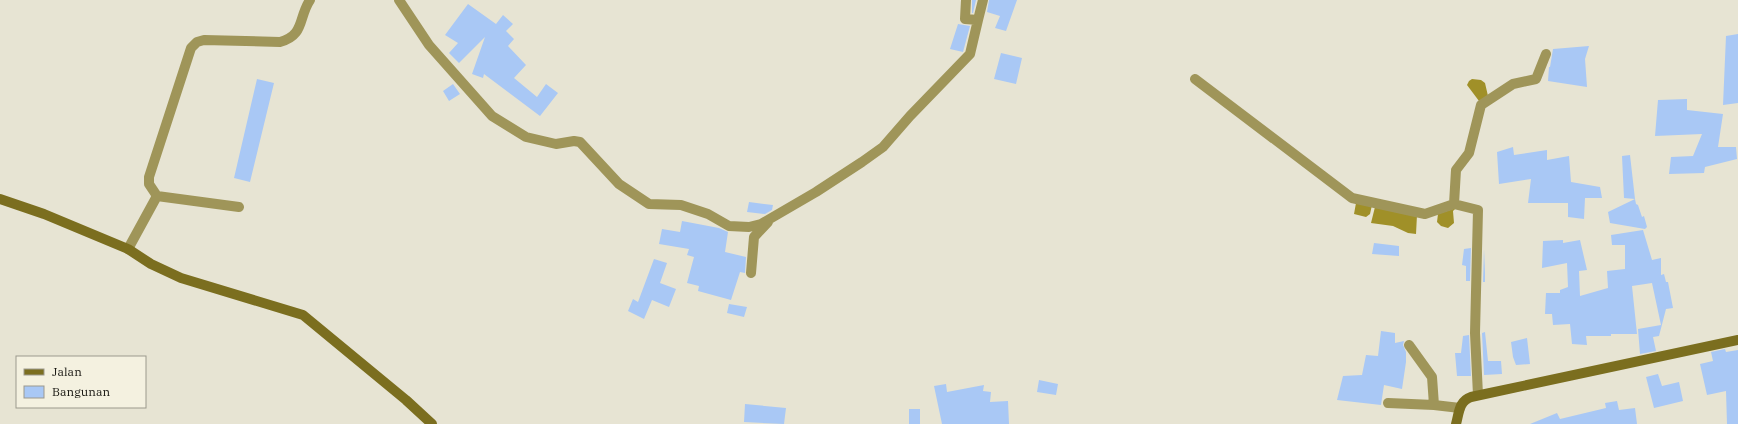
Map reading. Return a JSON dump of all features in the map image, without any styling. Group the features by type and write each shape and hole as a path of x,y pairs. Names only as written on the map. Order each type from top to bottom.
{"street":[{"path":"239,207 157,196 149,184 191,48 197,42 204,40 280,42 289,39 300,27 310,0"},
{"path":"399,0 429,45 492,116 526,137 556,144 574,141 580,142 619,184 648,204 681,206 708,214 729,226 749,227 770,219 829,184 884,147 910,116 970,54 982,0"},
{"path":"966,0 965,19 978,20"},
{"path":"1454,204 1456,170 1469,153 1481,105 1513,84 1536,79 1546,54"},
{"path":"1195,79 1352,198 1425,214 1454,204 1475,208 1479,212 1475,333 1478,395"},
{"path":"128,249 157,196"},
{"path":"0,199 44,214 128,249 151,264 181,278 303,315 400,395 432,424"},
{"path":"750,273 754,237 770,219"},
{"path":"1456,424 1460,408 1465,399 1478,395 1738,340"},
{"path":"1409,346 1432,377 1434,405"},
{"path":"1388,403 1460,408"}],"shaded area":[{"path":"1472,79 1481,80 1485,83 1488,96 1479,101 1467,85"},
{"path":"1356,203 1372,205 1370,214 1366,217 1354,214"},
{"path":"1375,207 1417,215 1416,234 1408,233 1393,226 1371,223"},
{"path":"1456,208 1453,211 1454,223 1448,228 1441,226 1437,222 1438,214"}],"building":[{"path":"972,0 976,0 973,13 972,13"},
{"path":"989,0 1017,0 1006,31 995,28 1000,16 987,12"},
{"path":"468,4 496,24 503,15 513,24 506,31 514,39 508,46 526,65 514,78 537,97 546,84 558,93 540,116 484,74 483,78 472,74 485,37 459,63 449,53 458,43 445,35"},
{"path":"958,24 970,26 963,52 950,49"},
{"path":"1738,34 1738,103 1723,105 1726,36"},
{"path":"1589,46 1585,59 1587,87 1548,81 1553,49"},
{"path":"1001,53 1022,58 1016,84 994,79"},
{"path":"257,79 274,83 250,182 234,178"},
{"path":"453,84 460,94 449,101 443,91"},
{"path":"1687,99 1687,110 1723,114 1718,147 1736,147 1737,159 1705,167 1704,173 1669,174 1671,157 1693,156 1702,134 1655,136 1658,100"},
{"path":"1513,147 1514,155 1547,150 1547,160 1569,156 1571,182 1600,187 1602,198 1585,198 1584,219 1568,217 1568,203 1528,203 1531,179 1499,184 1497,152"},
{"path":"1630,155 1635,199 1624,198 1622,156"},
{"path":"1635,199 1642,217 1644,216 1647,227 1645,229 1610,223 1608,212"},
{"path":"749,202 773,205 772,210 765,214 747,212"},
{"path":"682,221 719,228 728,232 725,252 746,257 745,273 740,272 731,300 698,291 699,286 687,283 694,257 687,255 689,249 659,244 662,229 680,232"},
{"path":"1643,230 1652,260 1661,258 1661,275 1664,274 1666,282 1668,282 1673,308 1666,309 1659,336 1653,337 1656,351 1640,354 1638,329 1661,325 1652,283 1632,286 1637,334 1586,336 1587,345 1572,344 1570,324 1553,325 1552,314 1545,314 1546,293 1560,293 1560,290 1568,287 1567,263 1542,268 1543,241 1563,240 1563,243 1580,240 1587,270 1579,271 1580,296 1608,288 1607,271 1625,269 1625,245 1612,245 1611,235"},
{"path":"1374,243 1399,246 1399,256 1372,254"},
{"path":"1471,248 1470,281 1466,281 1466,266 1462,265 1464,249"},
{"path":"1484,249 1485,282 1483,282"},
{"path":"654,259 667,263 660,283 676,289 669,307 652,300 644,319 628,311 633,299 638,302"},
{"path":"729,304 747,307 744,317 727,313"},
{"path":"1381,331 1395,333 1395,343 1404,341 1403,345 1406,352 1406,362 1402,389 1384,385 1381,405 1337,400 1343,376 1362,375 1366,355 1378,356"},
{"path":"1485,332 1488,361 1501,361 1502,374 1484,375 1482,333"},
{"path":"1469,335 1471,376 1457,376 1455,353 1461,353 1463,336"},
{"path":"1527,338 1530,364 1516,365 1513,357 1511,342"},
{"path":"1725,349 1726,352 1738,350 1738,424 1727,424 1726,391 1707,395 1700,364 1713,361 1711,352"},
{"path":"1658,374 1662,386 1679,382 1683,401 1654,408 1646,377"},
{"path":"1039,380 1058,384 1056,395 1037,392"},
{"path":"946,384 947,392 984,385 983,391 991,392 990,402 1008,401 1009,424 942,424 934,386"},
{"path":"1617,401 1619,410 1635,408 1637,424 1530,424 1557,413 1560,419 1606,408 1605,403"},
{"path":"745,404 786,408 784,424 744,422"},
{"path":"909,409 920,409 920,424 909,424"}]}
